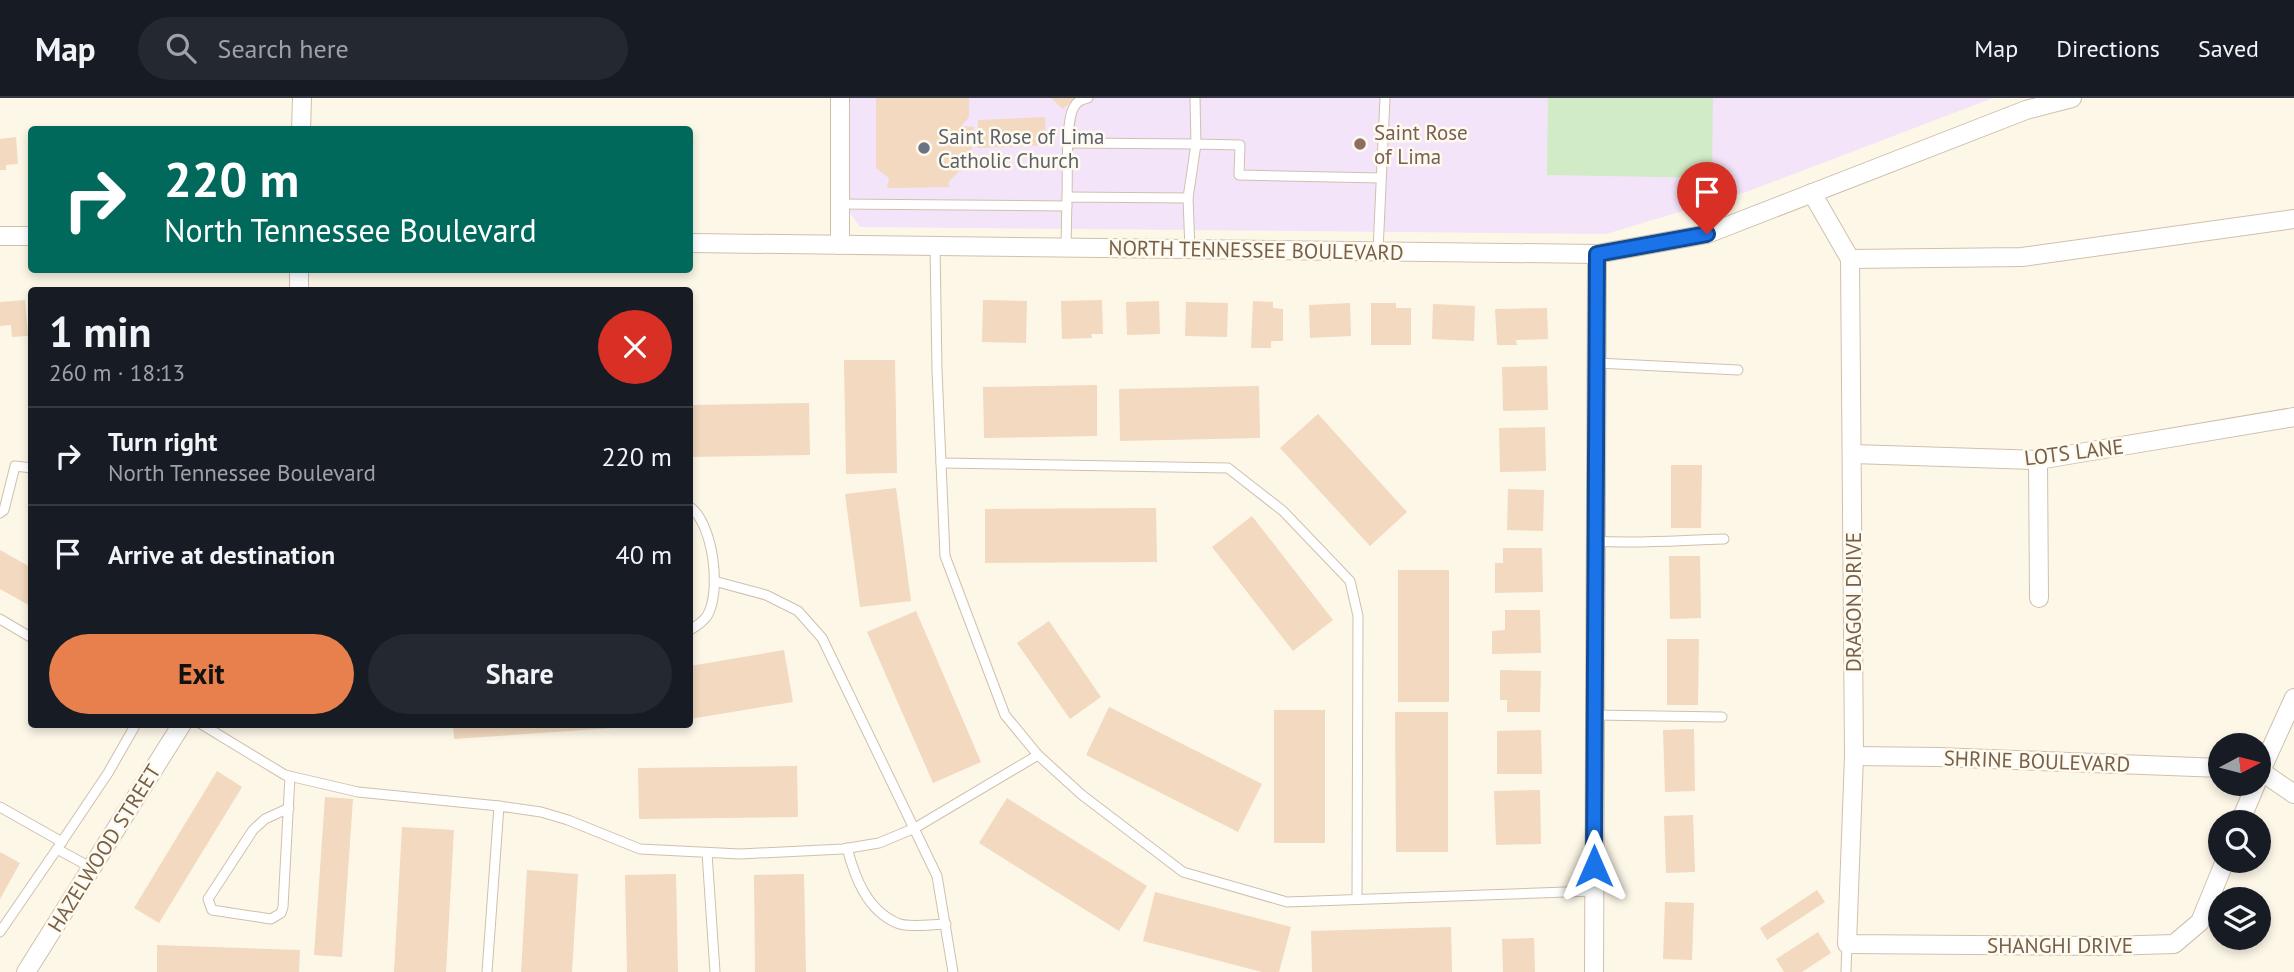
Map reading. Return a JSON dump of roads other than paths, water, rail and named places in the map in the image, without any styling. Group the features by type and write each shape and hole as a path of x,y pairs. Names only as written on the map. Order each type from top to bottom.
{"street":[{"path":"301,126 302,98"},
{"path":"840,98 840,245"},
{"name":"NORTH TENNESSEE BOULEVARD","path":"693,243 1597,254 1707,234 2026,110 2072,98"},
{"path":"1812,193 1850,259 2022,257 2294,219"},
{"path":"0,236 28,236"},
{"path":"1594,972 1597,254"},
{"name":"DRAGON DRIVE","path":"1847,944 1854,756 1850,259"},
{"name":"LOTS LANE","path":"1853,454 2038,460 2294,417"},
{"path":"2038,460 2039,598"},
{"path":"2272,746 2294,698"},
{"name":"HAZELWOOD STREET","path":"26,972 180,728"},
{"name":"SHRINE BOULEVARD","path":"1854,756 2208,767"},
{"path":"2272,781 2294,794"},
{"name":"SHANGHI DRIVE","path":"1847,944 2174,944 2200,922 2220,873"}],"lane":[{"path":"1066,247 1069,118 1075,105 1088,98"},
{"path":"1190,250 1188,198 1196,144 1195,98"},
{"path":"1378,251 1385,98"},
{"path":"1069,143 1240,145 1239,175 1381,178"},
{"path":"840,204 1188,198"},
{"path":"935,246 945,556 1005,715 1038,755 1082,795 1183,872 1287,902 1594,891"},
{"path":"1597,363 1738,370"},
{"path":"941,463 1228,468 1283,511 1350,581 1359,616 1357,899"},
{"path":"0,513 4,510 15,466 28,468"},
{"path":"693,510 702,520 710,540 713,581 712,599 706,617 693,628"},
{"path":"1596,541 1627,543 1724,539"},
{"path":"713,581 766,595 798,611 822,638 937,876 953,972"},
{"path":"0,619 28,636"},
{"path":"1595,715 1721,717"},
{"path":"0,932 108,773 134,728"},
{"path":"208,728 290,776 358,792 541,812 640,849 708,853 740,854 846,848 879,843 915,828 1038,755"},
{"path":"289,808 265,819 253,830 208,899 212,910 271,919 281,913 283,908 289,808 290,776"},
{"path":"487,972 499,806"},
{"path":"0,807 92,868"},
{"path":"846,848 857,881 876,909 899,924 946,924"},
{"path":"708,853 715,972"},
{"path":"1846,972 1847,944"}],"place":[{"name":"Saint Rose of Lima","path":"1360,144"},
{"name":"Saint Rose of Lima Catholic Church","path":"924,148"}]}
